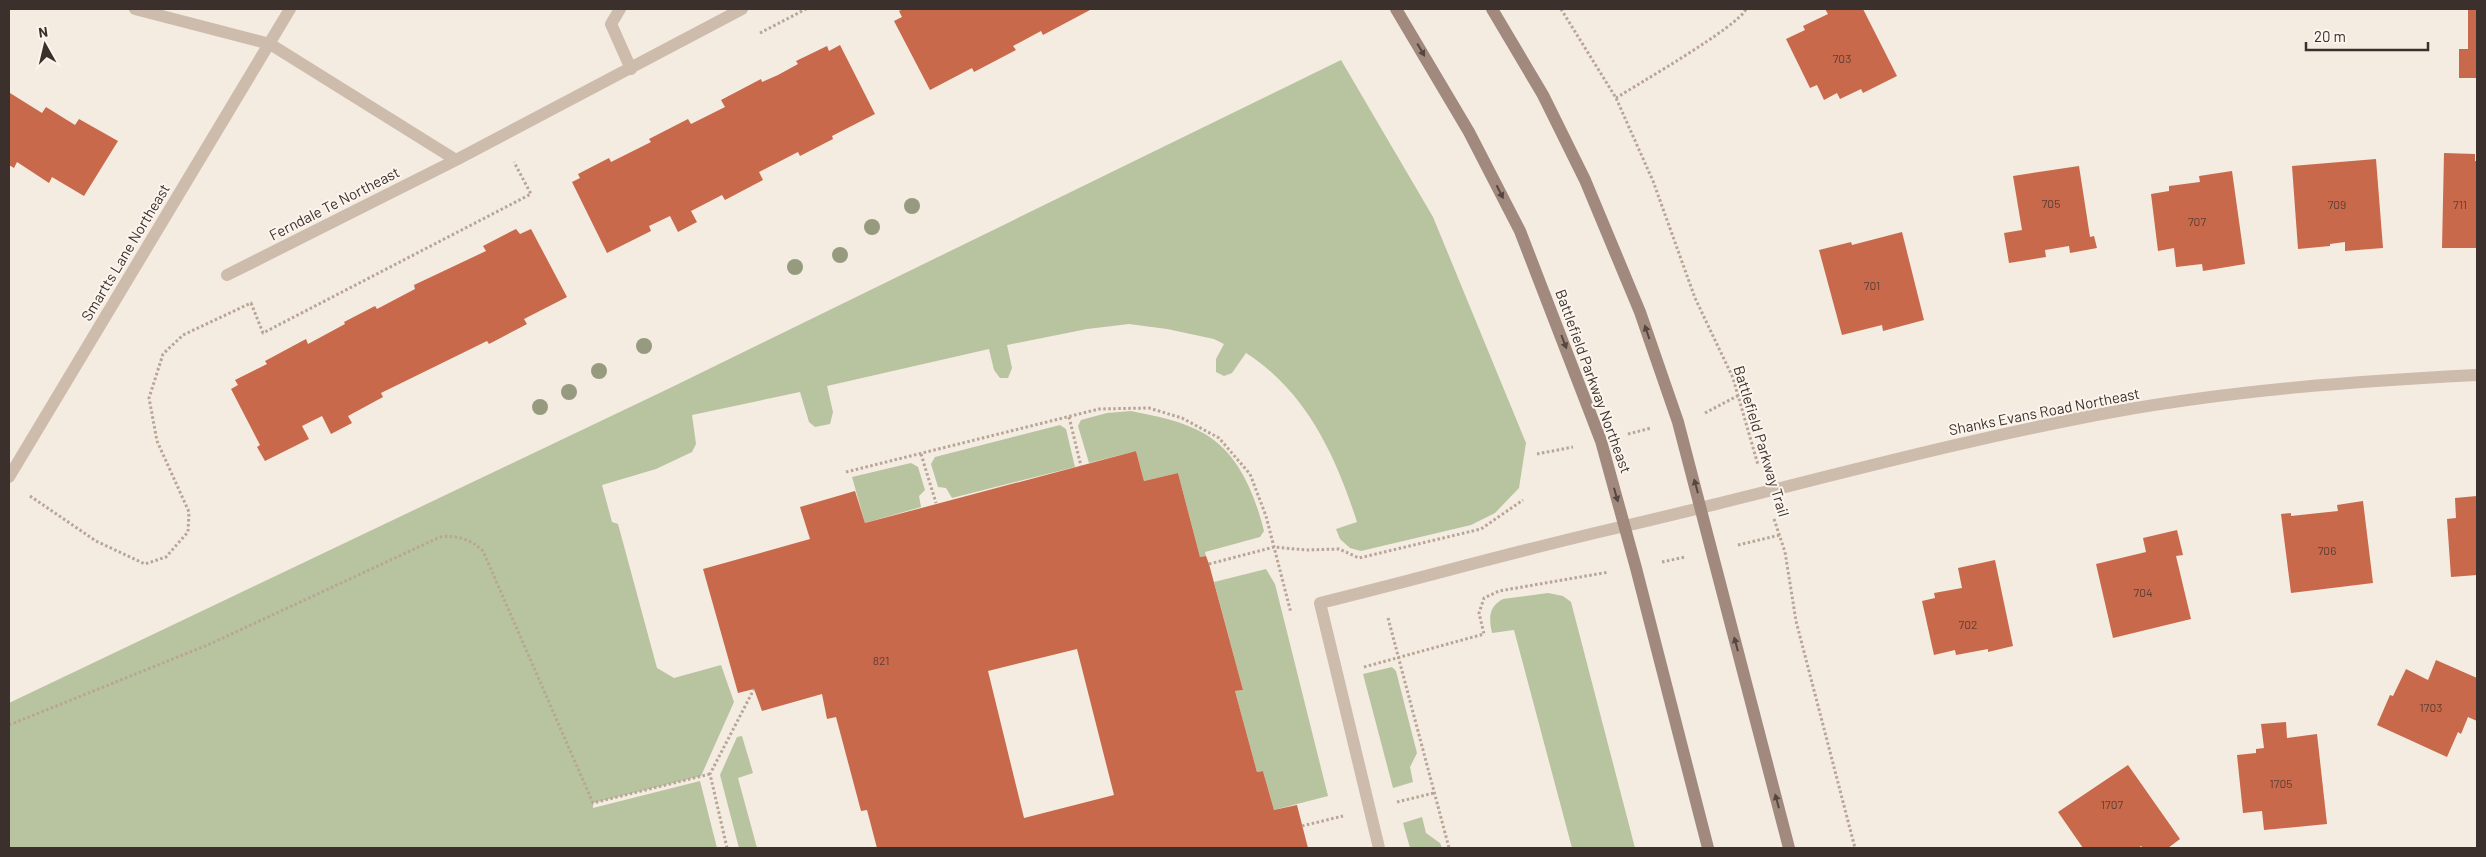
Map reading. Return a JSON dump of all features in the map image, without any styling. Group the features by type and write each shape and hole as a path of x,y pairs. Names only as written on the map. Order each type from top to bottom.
{"main road":[{"name":"Battlefield Parkway Northeast","path":"1396,9 1469,132 1520,231 1601,441 1625,526 1708,848"},
{"path":"1492,9 1543,95 1585,180 1640,312 1678,422 1702,508 1789,848"}],"street":[{"path":"135,9 270,44 456,160"},
{"name":"Smartts Lane Northeast","path":"9,477 290,9"},
{"path":"620,9 611,24 631,69"},
{"name":"Ferndale Te Northeast","path":"228,275 456,160 742,9"},
{"name":"Shanks Evans Road Northeast","path":"1336,674 1320,603 1436,575 1538,545 1702,508 1928,452 2117,411 2225,395 2384,380 2477,375"},
{"path":"1336,674 1379,848"}],"path":[{"path":"753,36 806,9"},
{"name":"Battlefield Parkway Trail","path":"1561,9 1616,98 1653,181 1695,298 1734,378 1785,552 1796,621 1855,848"},
{"path":"1616,98 1726,28 1744,14 1746,9"},
{"path":"23,491 96,541 145,564 166,556 188,532 189,512 157,441 149,398 163,354 183,335 251,303 263,333 532,194 514,160"},
{"path":"1537,454 1678,422 1709,412 1738,395"},
{"path":"846,472 1099,409 1149,408 1182,418 1220,438 1250,474 1266,516 1292,614"},
{"path":"1069,417 1081,466"},
{"path":"921,454 936,502"},
{"path":"1210,564 1274,547 1306,550 1339,549 1359,558 1481,529 1523,500"},
{"path":"9,726 210,644 440,537 454,535 472,541 483,551 593,804 710,774"},
{"path":"1336,674 1484,634 1479,612 1484,598 1499,591 1551,582"},
{"path":"1388,618 1449,848"},
{"path":"727,848 710,774 754,689"},
{"path":"1341,806 1345,824"}],"green space":[{"path":"1341,60 1433,217 1526,443 1519,488 1495,513 1471,525 1361,551 1350,548 1340,539 1336,529 1357,522 1349,497 1316,427 1286,386 1267,368 1246,353 1232,373 1224,376 1216,372 1216,359 1224,344 1214,339 1167,329 1129,324 1087,329 1007,345 1012,368 1008,378 1000,378 994,370 989,349 827,386 833,412 830,424 815,427 809,422 800,392 692,415 696,444 692,452 656,469 602,485 612,522 618,524 657,668 674,678 721,665 734,702 701,776 593,803 593,808 700,781 717,848 9,848 9,703 670,388"},
{"path":"1131,411 1197,429 1217,442 1236,464 1256,503 1264,531 1260,537 1205,552 1206,556 1200,557 1178,473 1144,481 1136,451 1089,463 1078,426 1081,420 1107,413"},
{"path":"1060,425 1066,429 1075,467 952,498 946,488 938,487 931,464 935,457"},
{"path":"911,463 918,467 925,490 919,496 921,507 865,523 852,477"},
{"path":"1266,569 1275,584 1328,796 1274,810 1263,771 1257,772 1235,691 1243,690 1214,582"},
{"path":"1548,593 1563,596 1571,602 1635,848 1572,848 1514,630 1492,633 1491,613 1498,602 1503,599"},
{"path":"1392,667 1396,671 1417,753 1410,767 1413,782 1393,788 1363,674"},
{"path":"742,736 753,773 738,778 757,848 739,848 720,775 737,737"},
{"path":"1422,817 1426,833 1440,843 1442,848 1410,848 1403,823"}],"building":[{"path":"903,9 1090,10 1043,35 1041,31 1013,46 1016,50 974,72 972,68 930,90 894,21 902,17 899,11"},
{"path":"1825,9 1863,9 1897,76 1863,93 1861,89 1840,99 1837,93 1824,100 1817,85 1810,88 1786,39 1805,30 1803,26 1828,14"},
{"path":"2468,9 2477,9 2477,78 2459,78 2459,49 2468,49"},
{"path":"840,45 875,114 832,136 833,139 800,156 798,152 759,172 763,180 725,200 722,195 691,211 697,222 678,232 670,216 649,226 651,231 607,253 572,182 580,178 578,174 609,158 611,162 651,142 649,139 688,119 691,124 725,107 721,100 761,79 762,82 778,75 798,64 796,61 827,46 829,51"},
{"path":"10,93 42,113 46,107 75,125 79,119 118,141 84,196 52,177 49,183 17,162 14,168 9,165"},
{"path":"2444,153 2475,154 2475,161 2477,161 2477,248 2442,248"},
{"path":"2376,159 2383,248 2345,251 2345,242 2330,244 2330,246 2298,249 2292,166"},
{"path":"2079,166 2090,237 2094,236 2097,248 2070,253 2069,246 2045,250 2046,257 2009,263 2004,233 2022,230 2013,176"},
{"path":"2232,171 2245,264 2203,271 2202,264 2176,267 2174,248 2158,251 2151,194 2169,191 2169,186 2200,182 2199,176"},
{"path":"516,229 520,234 531,229 567,297 524,319 527,324 489,344 487,341 381,393 383,397 348,416 352,423 331,434 322,416 302,426 309,439 265,461 257,447 260,445 231,389 238,385 235,380 267,364 265,361 306,339 308,344 375,306 377,309 415,289 414,285 486,251 483,246"},
{"path":"1902,232 1924,320 1883,331 1882,325 1842,335 1819,250 1851,242 1852,245"},
{"path":"1136,451 1144,481 1178,473 1200,557 1206,556 1209,564 1243,690 1235,691 1257,772 1263,771 1274,810 1297,805 1308,848 877,848 867,810 861,811 836,717 827,719 822,694 762,711 754,689 738,693 703,569 810,539 800,507 855,491 865,523","holes":["1077,649 1114,795 1024,818 988,671"]},
{"path":"2477,496 2477,575 2451,577 2447,519 2456,518 2455,498"},
{"path":"2363,501 2373,583 2291,593 2281,514 2291,513 2291,516 2338,511 2337,505"},
{"path":"2177,530 2183,555 2176,556 2191,619 2113,638 2096,564 2146,552 2143,538"},
{"path":"1995,560 2013,646 1988,652 1988,649 1956,655 1955,650 1934,655 1922,601 1935,598 1934,593 1962,588 1958,568"},
{"path":"2436,660 2477,678 2477,721 2468,717 2461,734 2458,732 2447,757 2377,725 2390,695 2393,696 2406,669 2428,680"},
{"path":"2286,722 2287,738 2317,734 2327,824 2264,830 2262,811 2243,813 2237,755 2256,753 2256,749 2264,748 2261,724"},
{"path":"2128,765 2180,839 2168,848 2143,848 2141,846 2138,848 2083,848 2058,812"}]}
